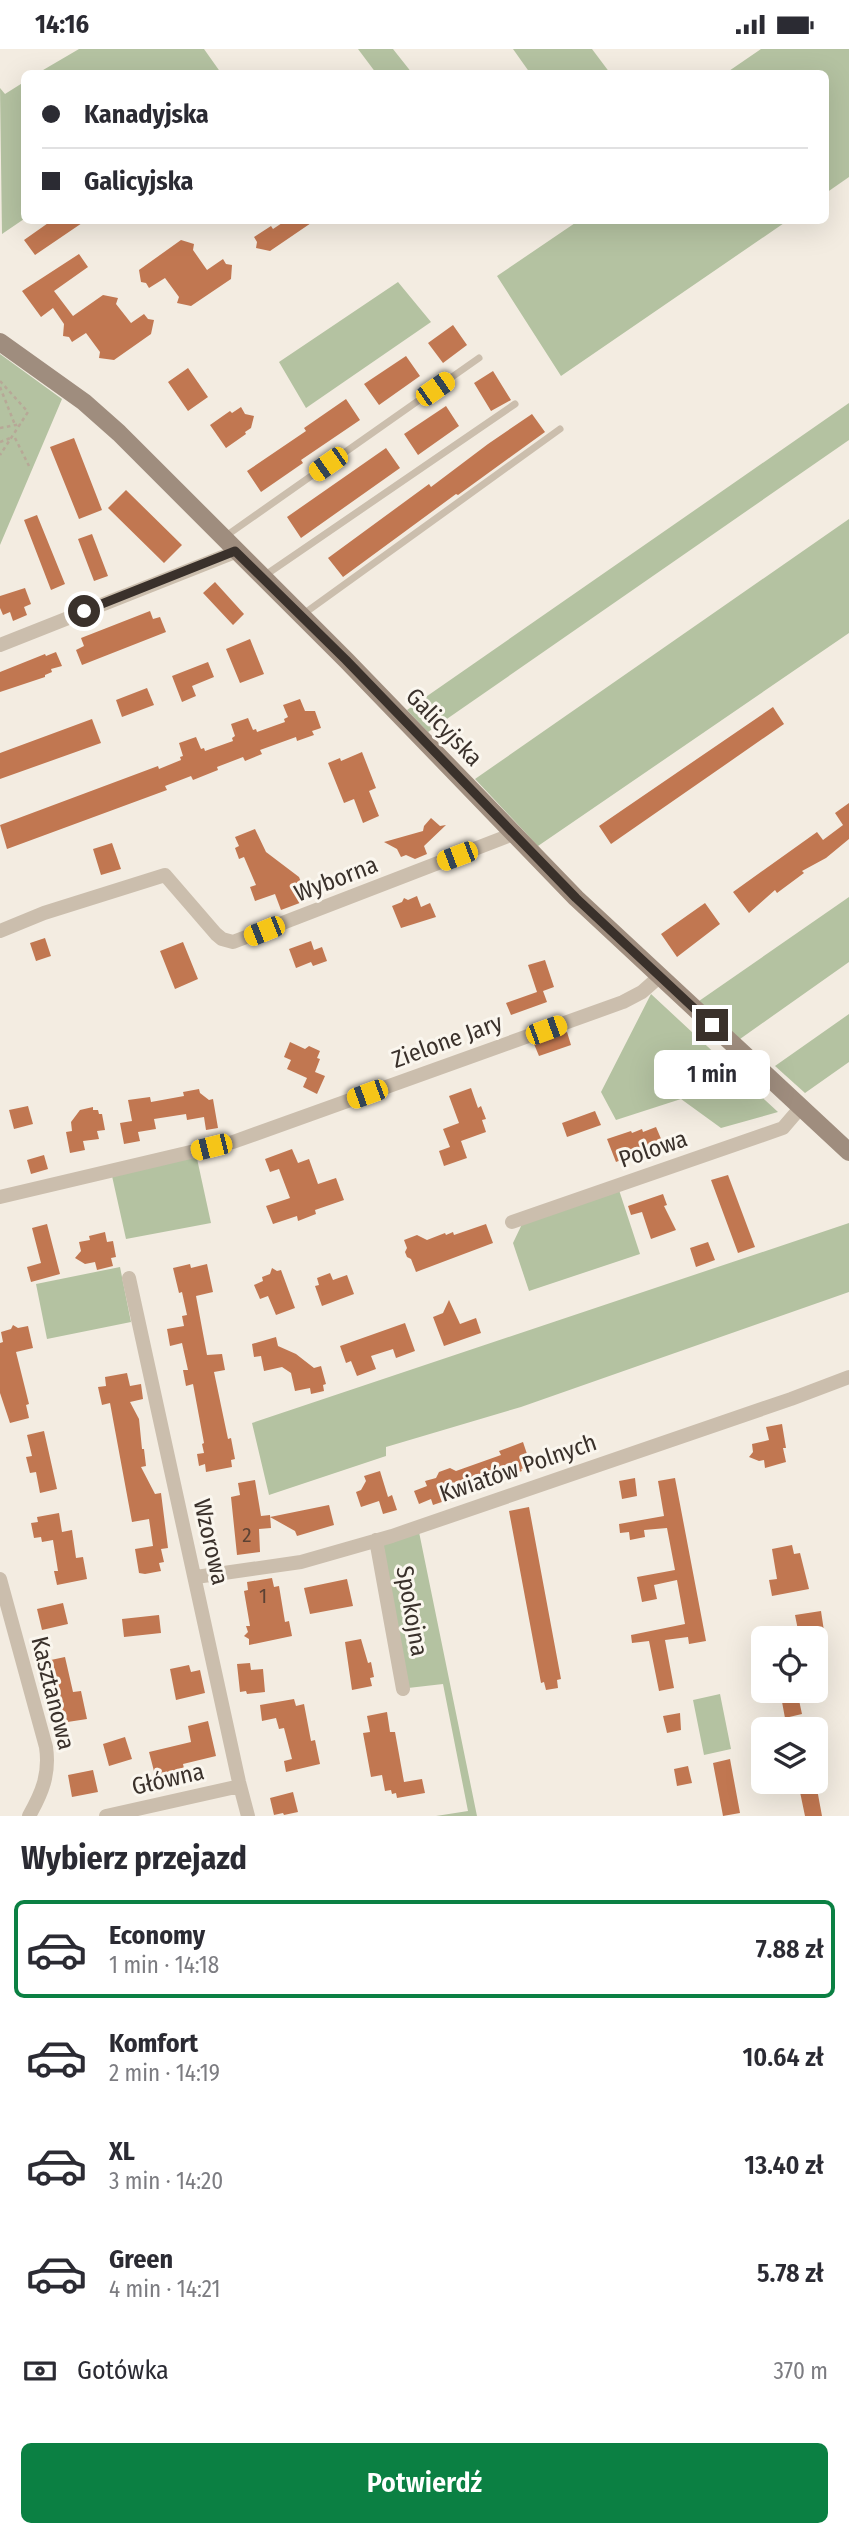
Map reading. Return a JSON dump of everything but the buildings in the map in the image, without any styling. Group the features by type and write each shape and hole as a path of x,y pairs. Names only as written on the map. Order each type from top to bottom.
{"street":[{"name":"Galicyjska","path":"0,342 84,402 110,425 576,898 849,1152"},
{"path":"0,645 235,551"},
{"name":"Wyborna","path":"0,931 44,913 165,875 216,934 233,942 513,834"},
{"name":"Zielone Jary","path":"0,1197 233,1142 623,1002 642,992 659,977"},
{"name":"Polowa","path":"512,1222 783,1128 801,1107"},
{"name":"Wzorowa","path":"130,1278 248,1816"},
{"name":"Kwiatów Polnych","path":"196,1577 301,1562 376,1540 849,1377"},
{"name":"Spokojna","path":"376,1540 403,1689"},
{"name":"Kasztanowa","path":"0,1579 46,1747 48,1763 42,1793 29,1816"},
{"name":"Główna","path":"106,1816 240,1786"}],"lane":[{"path":"222,538 479,358"},
{"path":"262,578 515,404"},
{"path":"300,616 560,429"}],"path":[{"path":"0,381 28,412 0,454"},
{"path":"0,387 15,425"},
{"path":"0,428 21,424"},
{"path":"0,442 13,437"},
{"path":"13,437 29,466"}],"green space":[{"path":"79,49 204,49 219,70 43,70"},
{"path":"358,49 393,49 410,70 374,70"},
{"path":"513,49 592,49 608,70 528,70"},
{"path":"761,49 849,49 849,177 829,191 829,70 730,70"},
{"path":"21,84 21,221 2,234 0,88 5,94"},
{"path":"574,224 783,224 561,376 497,276"},
{"path":"398,282 431,322 306,408 279,362"},
{"path":"0,354 62,399 0,545"},
{"path":"849,403 849,440 428,732 407,710"},
{"path":"849,519 849,633 538,846 475,779"},
{"path":"849,897 849,962 740,1039 699,1001"},
{"path":"651,994 778,1112 721,1128 681,1099 616,1120 601,1092"},
{"path":"849,1014 849,1062 805,1093 775,1066"},
{"path":"196,1154 211,1223 126,1239 112,1176"},
{"path":"619,1190 640,1254 529,1291 513,1243 523,1222"},
{"path":"849,1223 849,1292 521,1407 386,1447 386,1456 269,1495 252,1423"},
{"path":"120,1267 131,1322 47,1339 36,1284"},
{"path":"419,1532 477,1816 436,1816 468,1811 443,1684 408,1688 383,1543"},
{"path":"720,1694 731,1749 704,1755 693,1700"}],"route":[{"path":"84,611 235,551 346,660 576,898 712,1025"}]}
